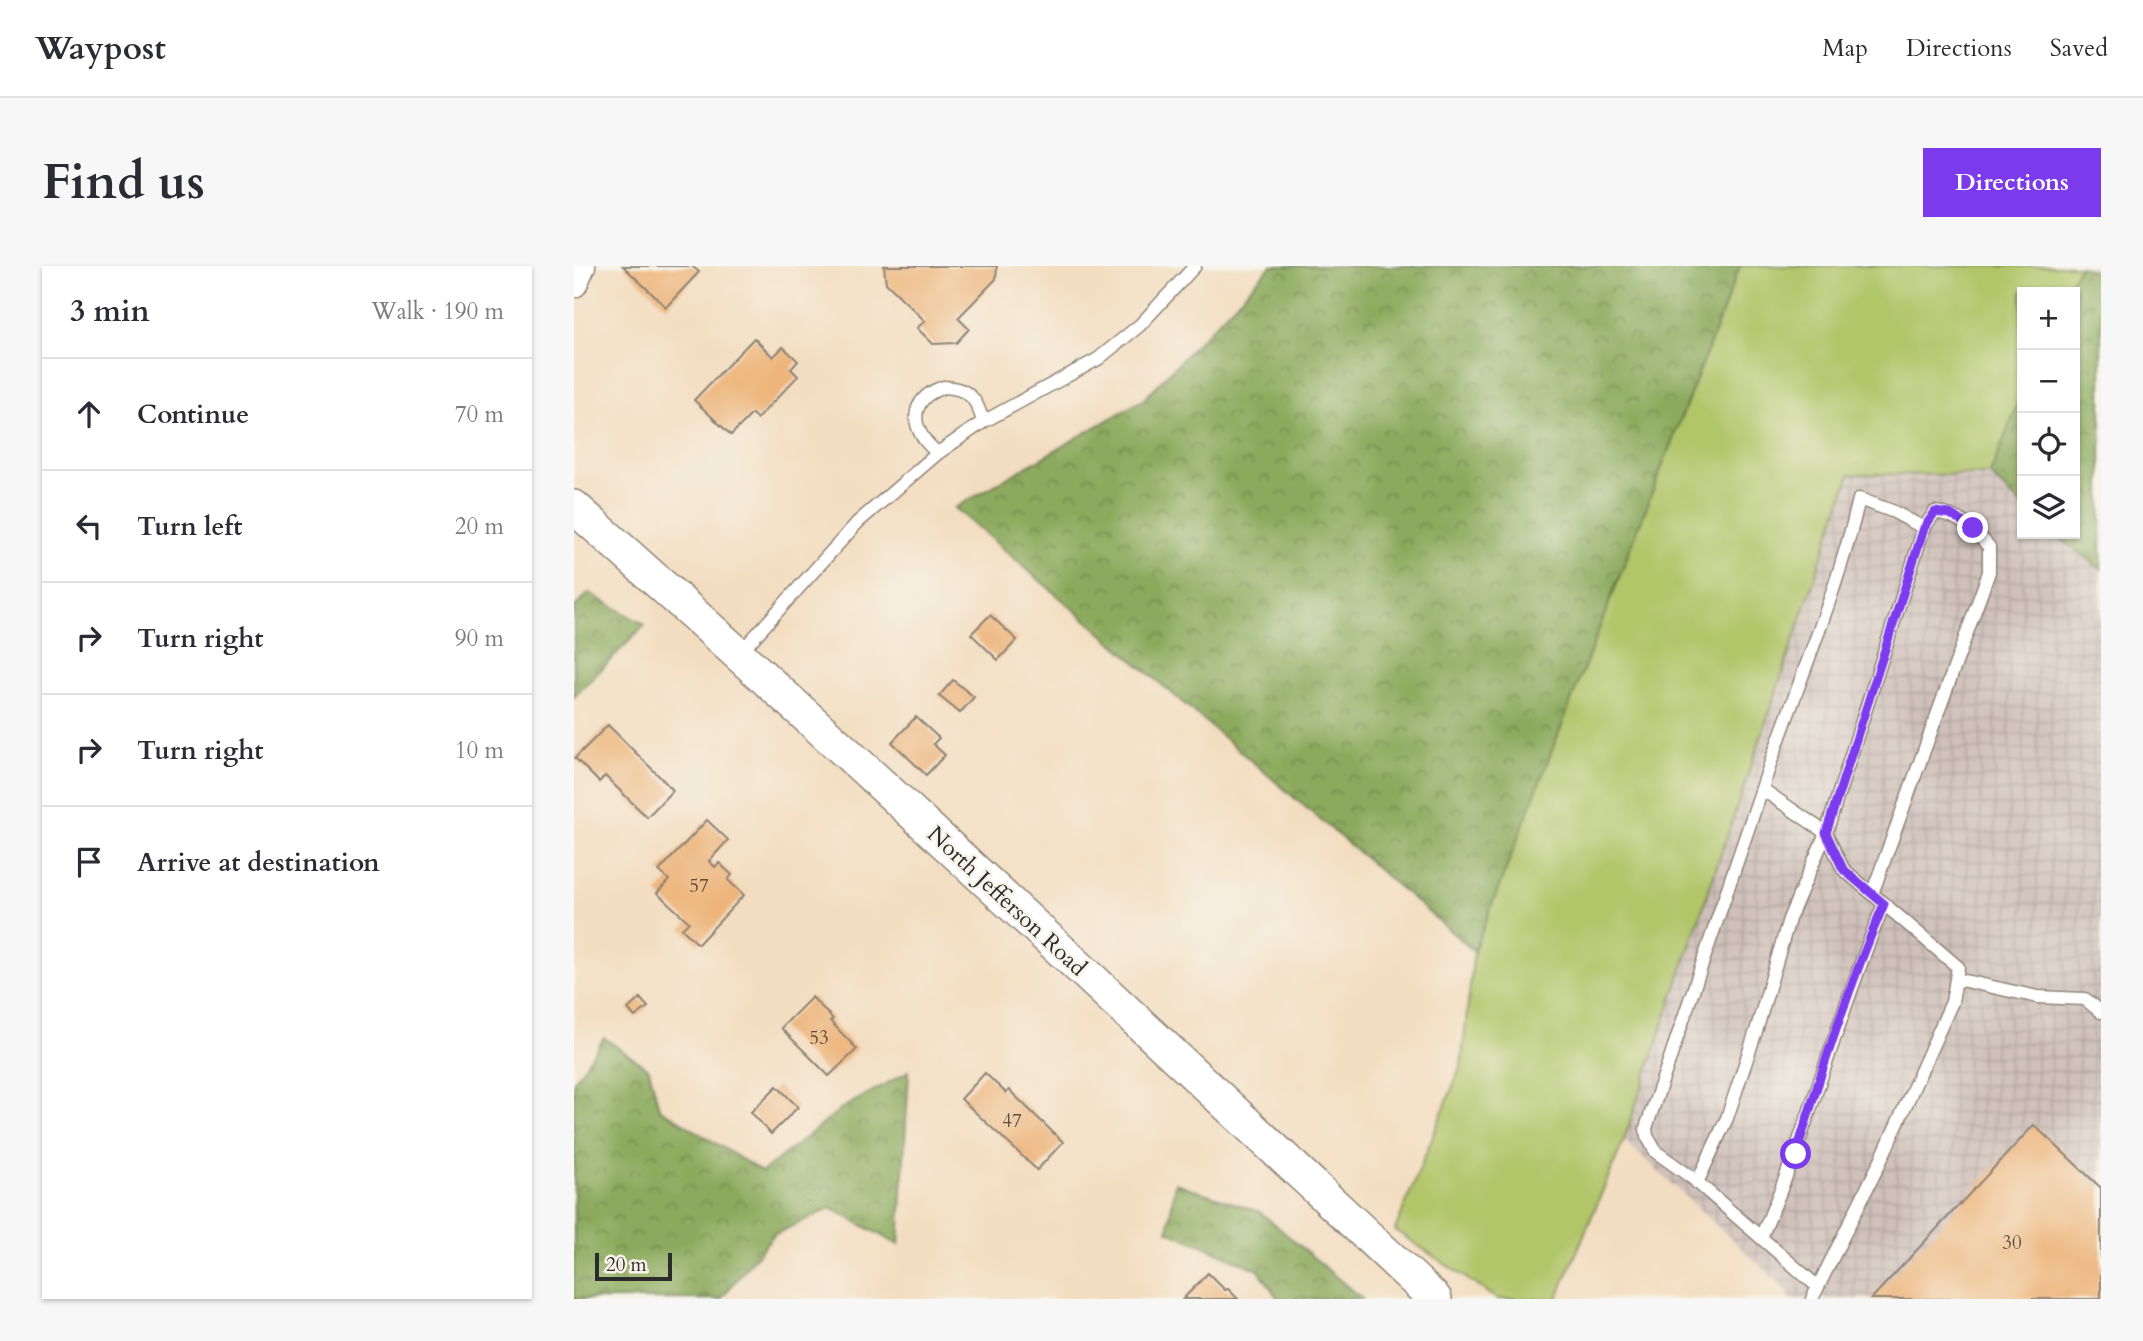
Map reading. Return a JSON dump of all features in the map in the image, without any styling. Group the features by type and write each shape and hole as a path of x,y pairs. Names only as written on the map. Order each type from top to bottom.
{"street":[{"path":"574,284 582,266"},
{"name":"North Jefferson Road","path":"574,507 1064,953 1435,1299"}],"lane":[{"path":"738,654 858,522 938,453 983,422 1098,359 1140,326 1195,266"},
{"path":"938,453 922,438 917,429 916,418 918,407 933,390 955,387 965,391 980,408 983,422"},
{"path":"1818,1287 1694,1180 1657,1152 1647,1136 1646,1128 1822,620 1853,526 1859,499 1924,528"},
{"path":"1694,1180 1727,1118 1789,919 1826,833 1924,528 1935,512 1950,514 1973,528 1989,547 1989,572 1872,894"},
{"path":"1762,789 1826,833 1843,869 1958,967 1952,1002 1897,1125 1812,1299"},
{"path":"1760,1237 1796,1154 1827,1055 1884,904"},
{"path":"1956,979 2038,998 2085,999 2101,1012"}],"shaded area":[{"path":"1850,473 1990,475 2017,501 2017,539 2061,539 2101,569 2101,1299 1789,1299 1788,1291 1624,1140"}],"green space":[{"path":"1271,266 1740,266 1474,951 955,508 1144,399"},
{"path":"1740,266 2080,266 2067,287 2017,287 2017,406 1990,475 1850,474 1624,1140 1557,1299 1497,1299 1395,1230 1461,1066 1474,951"},
{"path":"2080,266 2101,273 2101,569 2061,539 2080,539 2080,287 2067,287"},
{"path":"2017,406 2017,501 1990,475"},
{"path":"589,593 645,625 574,697 574,608"},
{"path":"604,1038 649,1069 659,1108 762,1172 844,1107 909,1071 899,1245 831,1208 773,1235 721,1299 574,1299 574,1081"},
{"path":"1175,1183 1260,1212 1362,1299 1278,1299 1259,1270 1168,1231"}],"building":[{"path":"623,266 692,266 699,272 666,307"},
{"path":"884,266 997,266 996,279 958,318 969,329 956,343 933,344 917,328 925,321 886,283"},
{"path":"754,338 773,357 783,347 798,361 791,369 798,376 757,419 752,414 731,435 694,400"},
{"path":"990,615 1017,640 998,660 971,634"},
{"path":"953,680 974,697 960,713 939,696"},
{"path":"916,717 939,738 933,744 945,755 926,775 892,742"},
{"path":"608,725 673,790 647,817 605,776 599,782 575,758"},
{"path":"707,820 728,840 709,861 715,867 719,863 732,875 728,880 744,895 698,944 682,929 689,922 657,893 669,880 659,871"},
{"path":"812,997 857,1049 829,1076 781,1028"},
{"path":"640,998 648,1007 635,1017 628,1009"},
{"path":"985,1073 1006,1093 1009,1090 1063,1142 1037,1170 961,1099"},
{"path":"777,1086 798,1107 771,1134 751,1112"},
{"path":"2034,1125 2101,1188 2101,1299 1871,1299"},
{"path":"1208,1273 1225,1290 1228,1289 1238,1299 1183,1299"}],"route":[{"path":"1796,1154 1827,1055 1884,904 1843,869 1826,833 1924,528 1935,512 1950,514 1973,528"}]}
